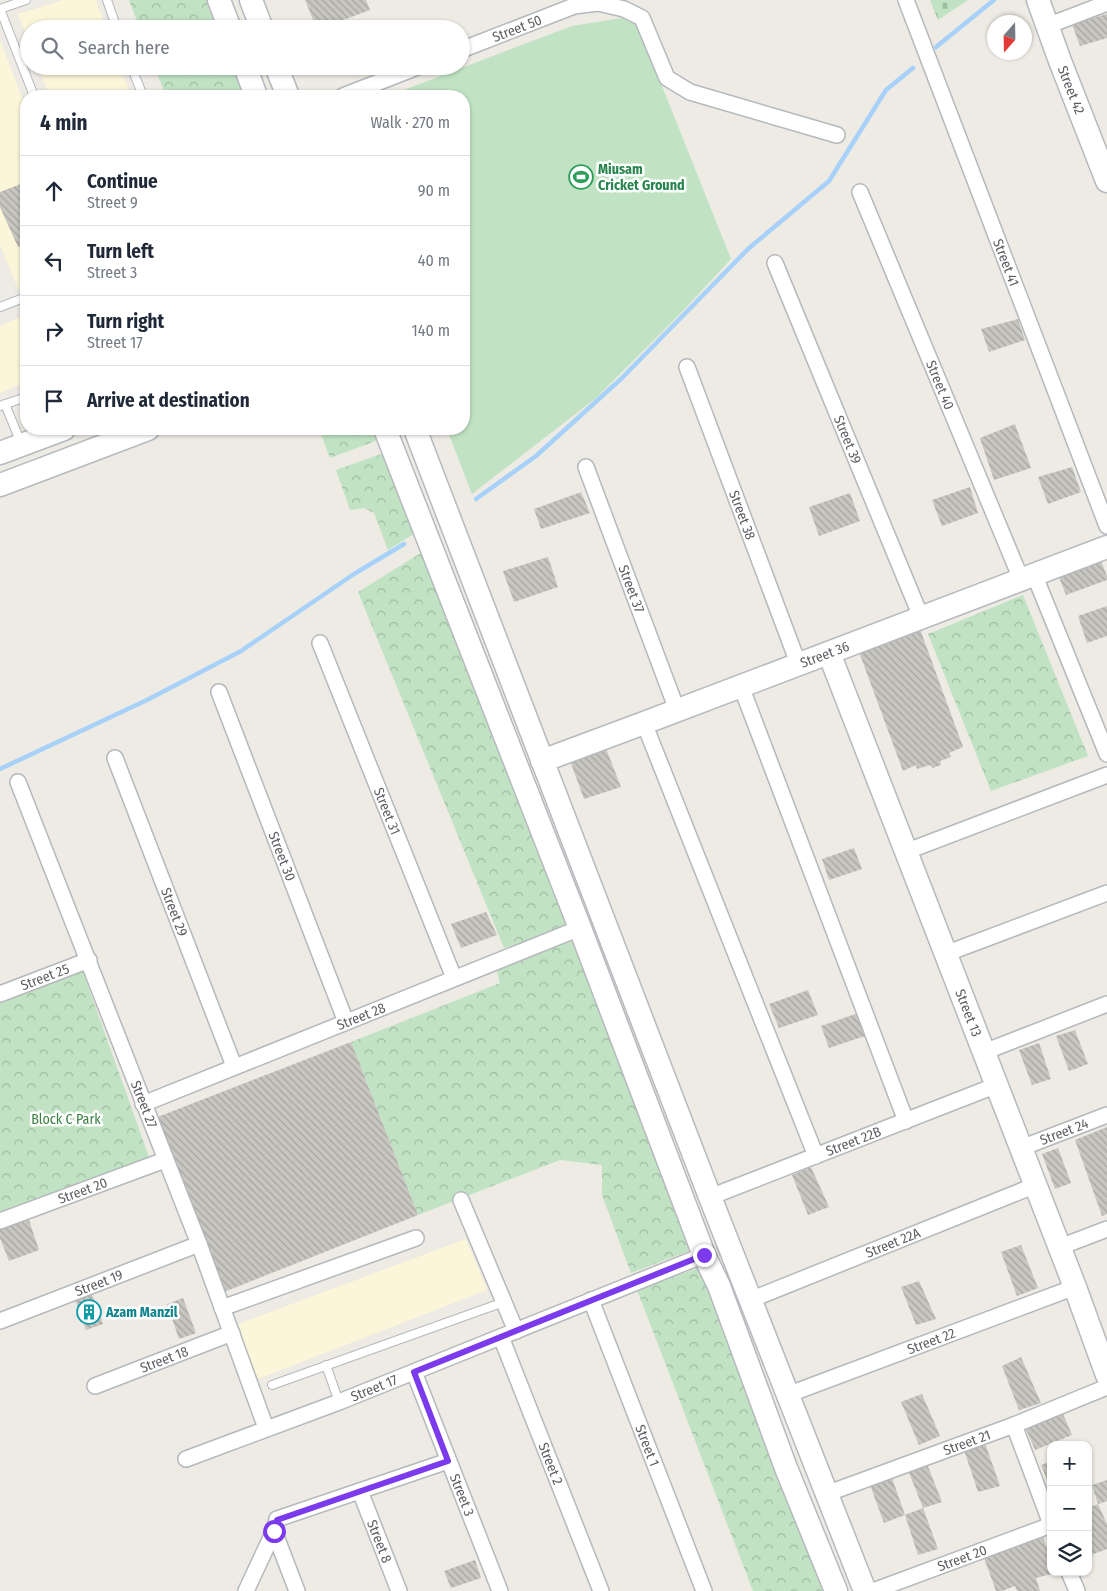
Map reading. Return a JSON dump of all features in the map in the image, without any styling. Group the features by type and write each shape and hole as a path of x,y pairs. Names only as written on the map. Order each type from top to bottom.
{"street":[{"path":"219,0 227,20"},
{"path":"251,0 259,20"},
{"name":"Street 41","path":"906,0 1107,526"},
{"name":"Street 42","path":"1038,0 1107,181"},
{"name":"Street 50","path":"470,46 574,6 598,3 624,9 642,18 667,78 690,92 837,135"},
{"path":"1047,26 1107,3"},
{"path":"248,75 254,90"},
{"path":"280,75 286,90"},
{"path":"358,90 397,75"},
{"name":"Street 40","path":"860,192 1107,754"},
{"name":"Street 39","path":"776,263 922,617"},
{"name":"Street 38","path":"687,367 798,663"},
{"path":"0,453 48,435"},
{"path":"0,485 132,435"},
{"path":"387,435 836,1591"},
{"path":"416,435 710,1197 865,1591"},
{"name":"Street 37","path":"586,467 677,710"},
{"name":"Street 36","path":"542,760 1107,547"},
{"name":"Street 31","path":"320,644 454,978"},
{"name":"Street 13","path":"829,653 1075,1287 1102,1348 1107,1375"},
{"path":"741,686 906,1120"},
{"name":"Street 30","path":"220,692 346,1022"},
{"path":"644,723 816,1156"},
{"name":"Street 29","path":"115,758 234,1066"},
{"path":"905,852 1107,775"},
{"name":"Street 27","path":"18,782 199,1244 266,1428"},
{"path":"543,834 567,826"},
{"path":"945,954 1107,893"},
{"name":"Street 28","path":"143,1104 580,928"},
{"name":"Street 25","path":"0,994 89,960"},
{"path":"984,1052 1107,1004"},
{"name":"Street 22B","path":"710,1197 997,1085"},
{"path":"653,1118 677,1111"},
{"name":"Street 24","path":"1021,1148 1107,1115"},
{"name":"Street 20","path":"0,1221 165,1160"},
{"name":"Street 22A","path":"750,1300 1036,1185"},
{"path":"461,1200 516,1331"},
{"path":"1060,1247 1107,1229"},
{"path":"222,1308 416,1238"},
{"name":"Street 19","path":"0,1321 199,1244"},
{"name":"Street 17","path":"186,1459 338,1402 704,1255"},
{"name":"Street 22","path":"788,1395 1075,1287"},
{"name":"Street 1","path":"591,1300 704,1591"},
{"name":"Street 18","path":"95,1386 232,1333"},
{"name":"Street 2","path":"502,1337 601,1591"},
{"name":"Street 3","path":"414,1372 500,1591"},
{"name":"Street 21","path":"826,1494 1014,1425 1107,1387"},
{"path":"1014,1425 1047,1514"},
{"path":"780,1450 806,1441"},
{"path":"246,1591 274,1531 277,1520 448,1461"},
{"name":"Street 8","path":"360,1491 399,1591"},
{"name":"Street 20","path":"873,1591 1047,1526"},
{"path":"274,1531 297,1591"},
{"path":"1071,1576 1077,1591"}],"lane":[{"path":"20,60 0,9 26,0"},
{"path":"107,0 115,20"},
{"path":"26,75 32,90"},
{"path":"135,75 141,90"},
{"path":"0,307 20,299"},
{"path":"20,399 3,405 22,445"},
{"path":"272,1385 504,1302"},
{"path":"326,1365 338,1402"}],"shaded area":[{"path":"63,0 96,0 103,20 20,20 18,14"},
{"path":"0,40 20,92 19,291 0,245"},
{"path":"41,75 123,75 129,90 47,90"},
{"path":"20,318 20,385 0,393 0,326"},
{"path":"466,1239 487,1290 258,1379 235,1325"}],"green space":[{"path":"129,0 212,0 220,20 137,20"},
{"path":"930,0 968,0 938,20"},
{"name":"Miusam Cricket Ground","path":"634,16 731,259 680,314 596,398 472,494 449,435 470,435 470,90 404,90 443,75 470,75 470,65 572,26"},
{"path":"158,75 241,75 247,90 164,90"},
{"path":"321,435 379,435 381,439 330,458"},
{"path":"387,452 417,532 388,550 374,513 364,508 350,510 336,470"},
{"path":"424,551 567,927 504,948 358,592"},
{"path":"1023,595 1088,756 991,791 928,634"},
{"path":"574,940 697,1248 631,1273 602,1195 602,1165 560,1160 418,1215 351,1042 500,983 496,969"},
{"name":"Block C Park","path":"78,969 83,972 149,1157 0,1214 0,1002"},
{"path":"701,1267 826,1591 753,1591 637,1290"}],"building":[{"path":"305,0 366,0 370,10 343,20 313,20"},
{"path":"1107,14 1107,38 1080,46 1072,24"},
{"path":"20,184 20,246 18,247 0,207 0,192"},
{"path":"1018,319 1025,340 989,352 981,329"},
{"path":"1015,424 1031,468 994,480 980,438"},
{"path":"1072,467 1081,492 1048,504 1038,477"},
{"path":"970,487 978,513 942,526 932,500"},
{"path":"581,492 590,513 541,529 534,509"},
{"path":"850,493 860,521 819,536 809,507"},
{"path":"1099,556 1107,580 1066,595 1057,572"},
{"path":"548,557 558,587 514,602 503,571"},
{"path":"1107,606 1107,636 1087,643 1078,616"},
{"path":"920,629 963,747 949,753 951,757 940,761 941,765 933,768 930,765 917,769 916,765 903,771 859,652"},
{"path":"605,746 621,787 584,799 569,758"},
{"path":"854,848 862,869 829,880 822,859"},
{"path":"486,912 497,935 461,948 451,924"},
{"path":"808,990 818,1015 779,1028 769,1004"},
{"path":"858,1013 868,1035 829,1048 821,1026"},
{"path":"1075,1030 1088,1064 1069,1071 1056,1036"},
{"path":"351,1042 418,1215 224,1292 155,1118"},
{"path":"1039,1043 1051,1079 1032,1085 1019,1050"},
{"path":"1107,1127 1107,1214 1102,1216 1075,1140"},
{"path":"1058,1148 1071,1183 1055,1189 1042,1154"},
{"path":"811,1167 829,1207 808,1215 792,1175"},
{"path":"29,1220 39,1250 9,1261 0,1238 0,1229"},
{"path":"1021,1245 1038,1288 1017,1296 1001,1252"},
{"path":"919,1281 936,1319 916,1325 901,1287"},
{"name":"Azam Manzil","path":"92,1294 103,1324 86,1330 75,1300"},
{"path":"183,1298 196,1333 179,1339 167,1304"},
{"path":"1021,1357 1041,1403 1019,1410 1002,1366"},
{"path":"922,1394 940,1436 919,1445 901,1402"},
{"path":"1063,1414 1072,1435 1057,1441 1047,1441 1047,1445 1035,1450 1026,1429"},
{"path":"985,1443 1000,1486 978,1492 964,1450"},
{"path":"1047,1463 1047,1480 1041,1465"},
{"path":"927,1464 942,1502 923,1508 908,1470"},
{"path":"892,1478 905,1515 884,1523 870,1485"},
{"path":"1107,1480 1107,1501 1098,1504 1092,1485"},
{"path":"1098,1504 1107,1524 1107,1549 1092,1555 1092,1531 1092,1506"},
{"path":"923,1508 938,1549 918,1555 905,1515"},
{"path":"1043,1537 1047,1548 1047,1575 1036,1578 1040,1591 1017,1591 1015,1586 1002,1591 996,1591 984,1558"},
{"path":"475,1560 481,1578 451,1588 444,1571"}],"waterway":[{"path":"936,47 994,0"},
{"path":"476,499 536,456 622,378 748,249 829,181 886,90 913,68"},
{"path":"0,769 147,700 241,651 354,574 404,544"}],"place":[{"name":"Miusam Cricket Ground","path":"581,177"},
{"name":"Azam Manzil","path":"89,1312"}],"route":[{"path":"274,1531 277,1520 448,1461 414,1372 704,1255"}]}
